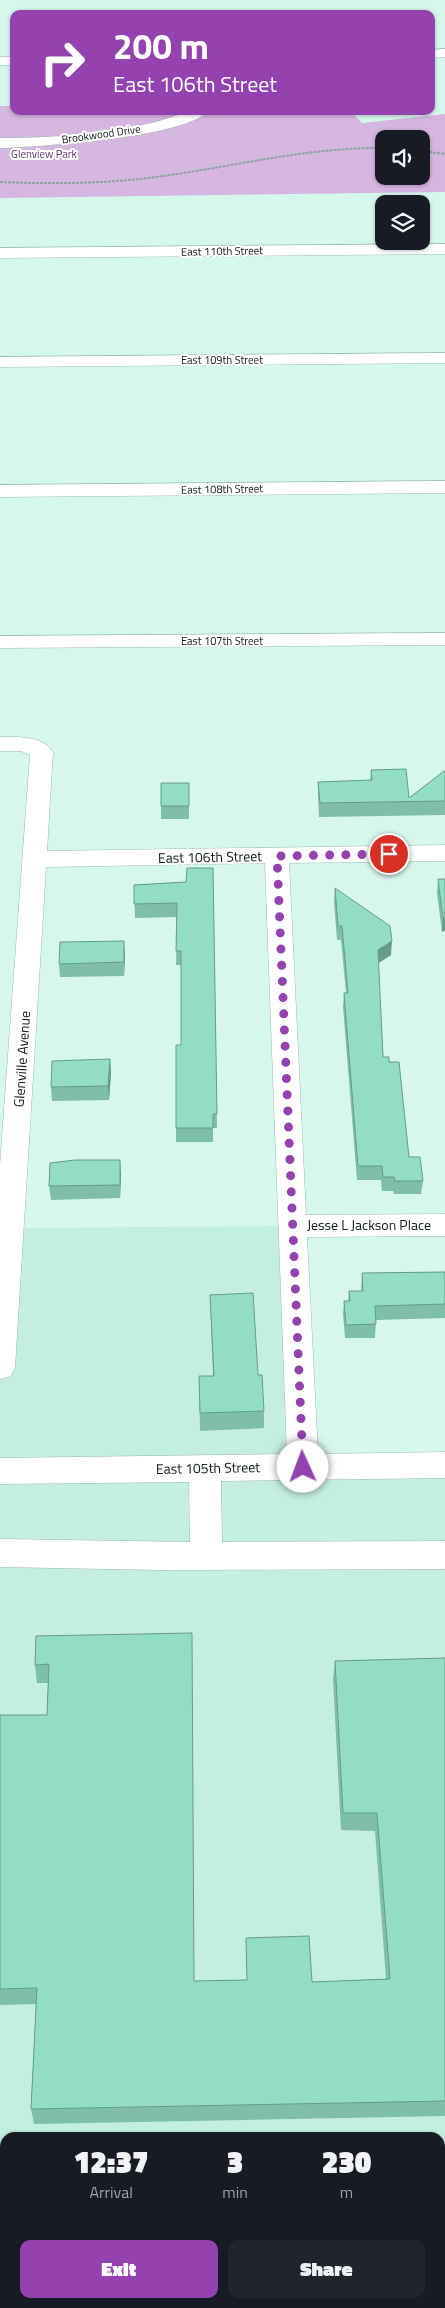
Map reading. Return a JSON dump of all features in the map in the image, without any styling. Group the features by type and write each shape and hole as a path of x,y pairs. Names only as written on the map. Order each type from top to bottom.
{"street":[{"name":"Brookwood Drive","path":"0,143 102,136 161,125 193,115"},
{"name":"East 110th Street","path":"0,253 445,249"},
{"name":"East 109th Street","path":"0,362 445,358"},
{"name":"East 108th Street","path":"0,491 445,487"},
{"name":"East 107th Street","path":"0,642 445,639"},
{"name":"Glenville Avenue","path":"0,744 25,744 42,752 0,1367"},
{"name":"East 106th Street","path":"36,859 445,853"},
{"path":"277,856 303,1467"},
{"name":"Jesse L Jackson Place","path":"292,1226 445,1225"},
{"name":"East 105th Street","path":"0,1471 445,1465"},
{"path":"204,1468 206,1555"},
{"path":"0,1553 445,1555"}],"path":[{"path":"0,182 53,184 117,181 161,177 302,152 375,148"},
{"path":"430,152 445,154"}],"shaded area":[{"path":"293,1226 303,1467 445,1465 445,2132 0,2132 0,1310 10,1228"}],"green space":[{"name":"Glenview Park","path":"0,106 10,106 10,115 355,115 362,123 445,114 445,192 0,198"}],"building":[{"path":"406,769 409,798 445,771 445,801 320,803 318,782 372,780 371,770"},
{"path":"161,783 189,783 189,806 161,806"},
{"path":"187,868 213,868 217,1114 213,1114 213,1128 176,1128 176,1045 181,1045 181,951 176,951 177,903 134,904 134,885 186,882"},
{"path":"438,879 445,879 445,917 443,918"},
{"path":"335,888 390,926 392,941 378,950 383,1057 389,1057 389,1062 399,1062 409,1157 420,1157 423,1181 395,1181 394,1177 383,1177 382,1166 358,1166 344,993 348,993 342,926 338,926"},
{"path":"124,941 124,962 59,964 60,942"},
{"path":"110,1059 108,1086 51,1087 52,1061"},
{"path":"75,1160 120,1160 120,1185 49,1186 50,1163"},
{"path":"445,1272 445,1304 375,1306 376,1324 346,1325 344,1301 350,1301 349,1291 363,1291 362,1273"},
{"path":"253,1293 258,1375 262,1375 264,1411 200,1413 199,1376 214,1376 210,1295"},
{"path":"192,1633 194,1981 247,1980 246,1938 309,1936 312,1982 390,1979 377,1813 343,1813 335,1661 445,1658 445,2101 31,2109 37,1988 0,1989 0,1715 47,1715 49,1664 35,1665 36,1636"}],"route":[{"path":"303,1467 277,856 389,854"}]}
